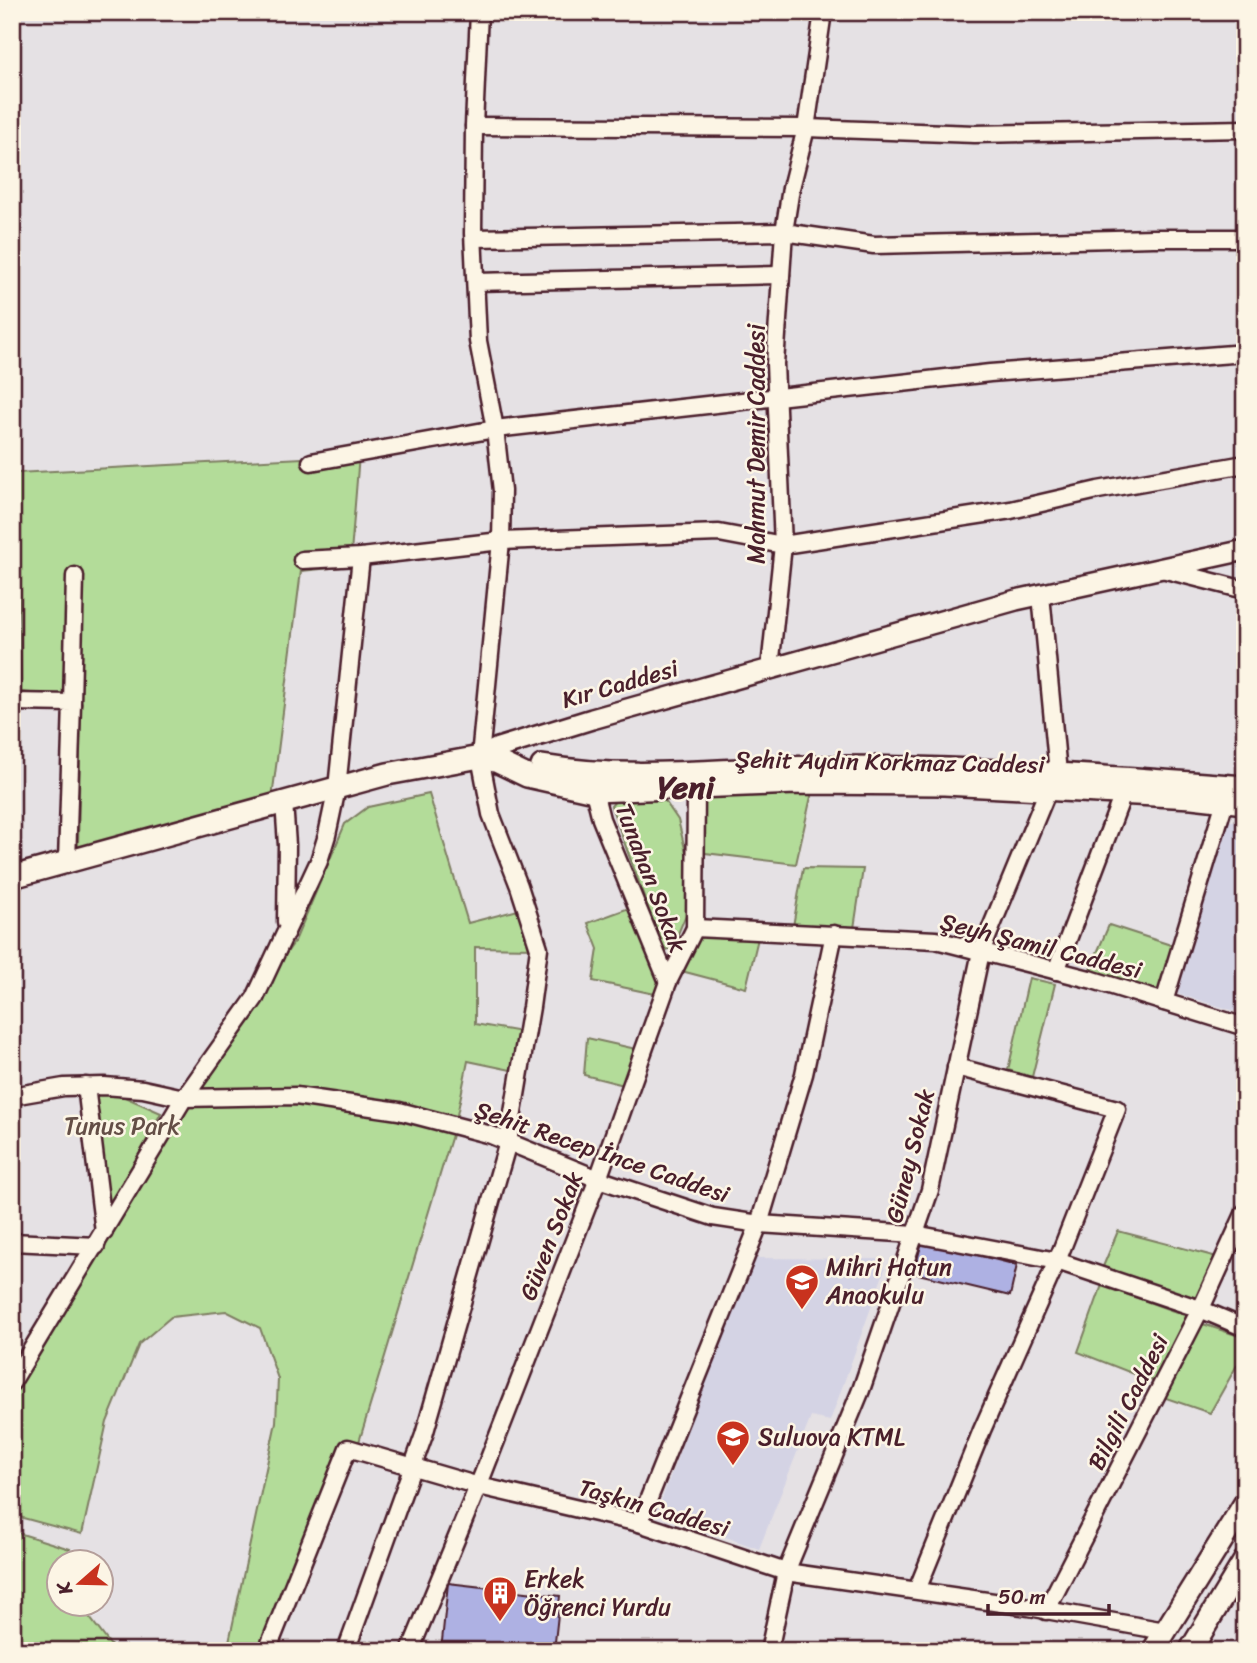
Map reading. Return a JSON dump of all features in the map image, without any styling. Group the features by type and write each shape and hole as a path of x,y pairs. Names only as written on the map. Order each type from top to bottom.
{"main road":[{"name":"Şehit Aydın Korkmaz Caddesi","path":"489,760 620,775 830,767 1053,781 1245,787"},
{"name":"Şehit Aydın Korkmaz Caddesi","path":"489,760 527,776 594,791 796,783 944,784 1053,781 1123,794 1235,802"},
{"name":"Kır Caddesi","path":"12,877 387,774 489,760"},
{"path":"1153,1651 1245,1503"},
{"path":"1190,1651 1245,1560"}],"street":[{"path":"346,1651 413,1467 508,1142 539,948 491,814 489,760 502,491 495,429 478,341 474,126 479,12"},
{"name":"Mahmut Demir Caddesi","path":"770,668 783,545 775,364 784,232 791,188 806,128 823,12"},
{"path":"474,126 806,128 975,134 1245,129"},
{"path":"474,238 784,232 874,245 1245,238"},
{"path":"476,282 781,275"},
{"path":"311,462 495,429 990,373 1245,353"},
{"path":"302,560 361,557 501,541 719,533 783,545 1011,510 1098,490 1245,464"},
{"name":"Kır Caddesi","path":"489,760 498,748 770,668 1041,595 1245,550"},
{"path":"15,1373 100,1239 184,1098 255,998 319,861 337,788 361,557"},
{"path":"1158,568 1245,590"},
{"path":"67,862 75,576"},
{"path":"1041,595 1053,781"},
{"path":"12,702 72,703"},
{"name":"Güney Sokak","path":"769,1651 786,1572 861,1390 930,1190 981,952 1053,781"},
{"name":"Güven Sokak","path":"410,1651 479,1486 598,1179 668,982 695,928 696,788"},
{"name":"Tunahan Sokak","path":"594,791 601,819 668,982"},
{"path":"1056,971 1123,794"},
{"path":"284,802 287,845 286,928"},
{"path":"1164,1002 1235,802"},
{"name":"Şeyh Şamil Caddesi","path":"695,928 936,940 1056,971 1245,1027"},
{"path":"639,1523 759,1224 804,1074 834,934"},
{"path":"917,1590 982,1430 1056,1261 1116,1109 956,1068"},
{"path":"86,1086 100,1239"},
{"name":"Şehit Recep İnce Caddesi","path":"12,1096 86,1086 143,1089 184,1098 296,1096 399,1111 491,1135 598,1179 713,1217 759,1224 915,1234 1056,1261 1200,1309 1245,1328"},
{"name":"Bilgili Caddesi","path":"1046,1611 1200,1309 1245,1212"},
{"path":"12,1242 100,1239"},
{"name":"Taşkın Caddesi","path":"267,1651 348,1448 479,1486 639,1523 786,1572 917,1590 1165,1632"}],"shaded area":[{"path":"1226,821 1245,821 1245,1014 1175,993"},
{"path":"752,1258 878,1259 885,1269 830,1421 811,1417 759,1549 657,1512"}],"green space":[{"path":"359,455 350,566 301,571 272,798 78,849 81,698 21,692 18,554 12,557 12,470 16,473"},
{"path":"814,783 796,864 697,852 696,787"},
{"path":"429,794 468,923 526,908 539,948 475,947 475,1024 527,1033 520,1072 468,1061 455,1125 359,1442 347,1449 267,1651 227,1651 276,1422 278,1379 260,1328 226,1311 171,1317 139,1344 107,1422 82,1534 12,1515 12,1382 184,1098 295,941 345,824 368,807"},
{"path":"617,799 665,801 678,820 689,865 688,910 672,948 666,950 662,946 611,806"},
{"path":"803,868 863,869 853,935 792,932"},
{"path":"629,908 662,982 655,994 593,981 598,949 588,923"},
{"path":"1109,925 1180,948 1164,1002 1086,978"},
{"path":"695,928 760,930 746,988 674,969"},
{"path":"1029,978 1055,984 1032,1077 1008,1070"},
{"path":"587,1038 636,1049 624,1085 584,1075"},
{"name":"Tunus Park","path":"89,1091 118,1094 161,1113 104,1220"},
{"path":"1118,1231 1217,1257 1195,1301 1102,1269"},
{"path":"1102,1285 1190,1317 1157,1383 1078,1352"},
{"path":"1203,1324 1245,1338 1245,1351 1210,1413 1163,1397"},
{"path":"12,1531 67,1548 46,1548 46,1618 90,1618 115,1651 12,1651"}],"building":[{"path":"922,1241 1017,1265 1010,1296 914,1273"},
{"name":"Erkek Öğrenci Yurdu","path":"448,1583 560,1596 554,1651 441,1651"}],"place":[{"name":"Mihri Hatun Anaokulu","path":"802,1311"},
{"name":"Suluova KTML","path":"733,1467"},
{"name":"Erkek Öğrenci Yurdu","path":"500,1623"}],"district":[{"name":"Yeni","path":"686,787"}]}
